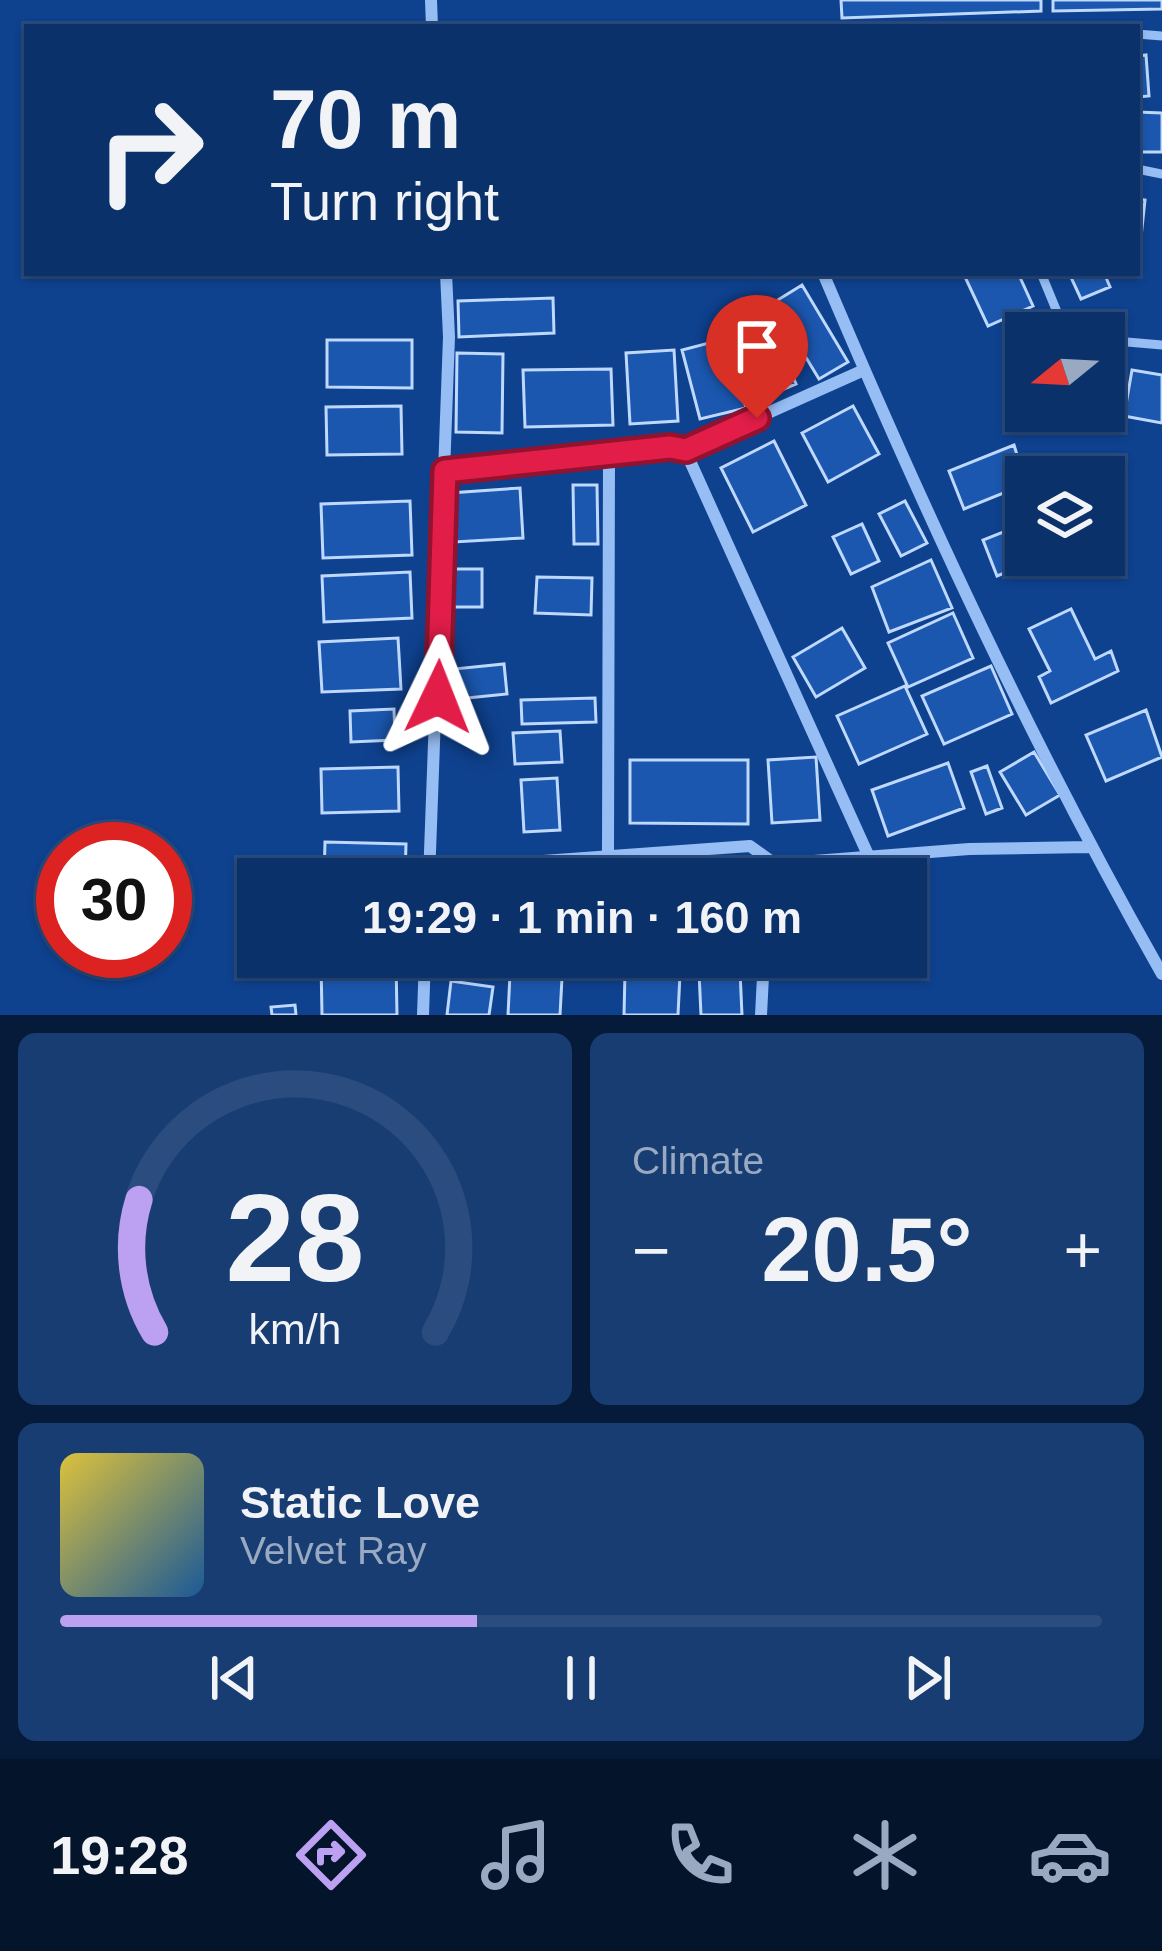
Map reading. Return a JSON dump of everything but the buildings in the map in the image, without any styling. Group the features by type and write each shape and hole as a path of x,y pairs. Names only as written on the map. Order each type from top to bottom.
{"street":[{"path":"431,858 445,471 446,276"},
{"path":"824,276 871,394 1089,847 1162,974"},
{"path":"445,471 686,450 864,370"},
{"path":"686,450 869,857"},
{"path":"608,852 609,455"},
{"path":"559,858 750,845 762,858"},
{"path":"863,858 1089,847"},
{"path":"423,1015 424,978"},
{"path":"761,1015 763,978"}],"lane":[{"path":"1042,276 1057,312"},
{"path":"1125,342 1162,345"}],"route":[{"path":"438,697 445,471 670,447 686,450 757,418"}]}
